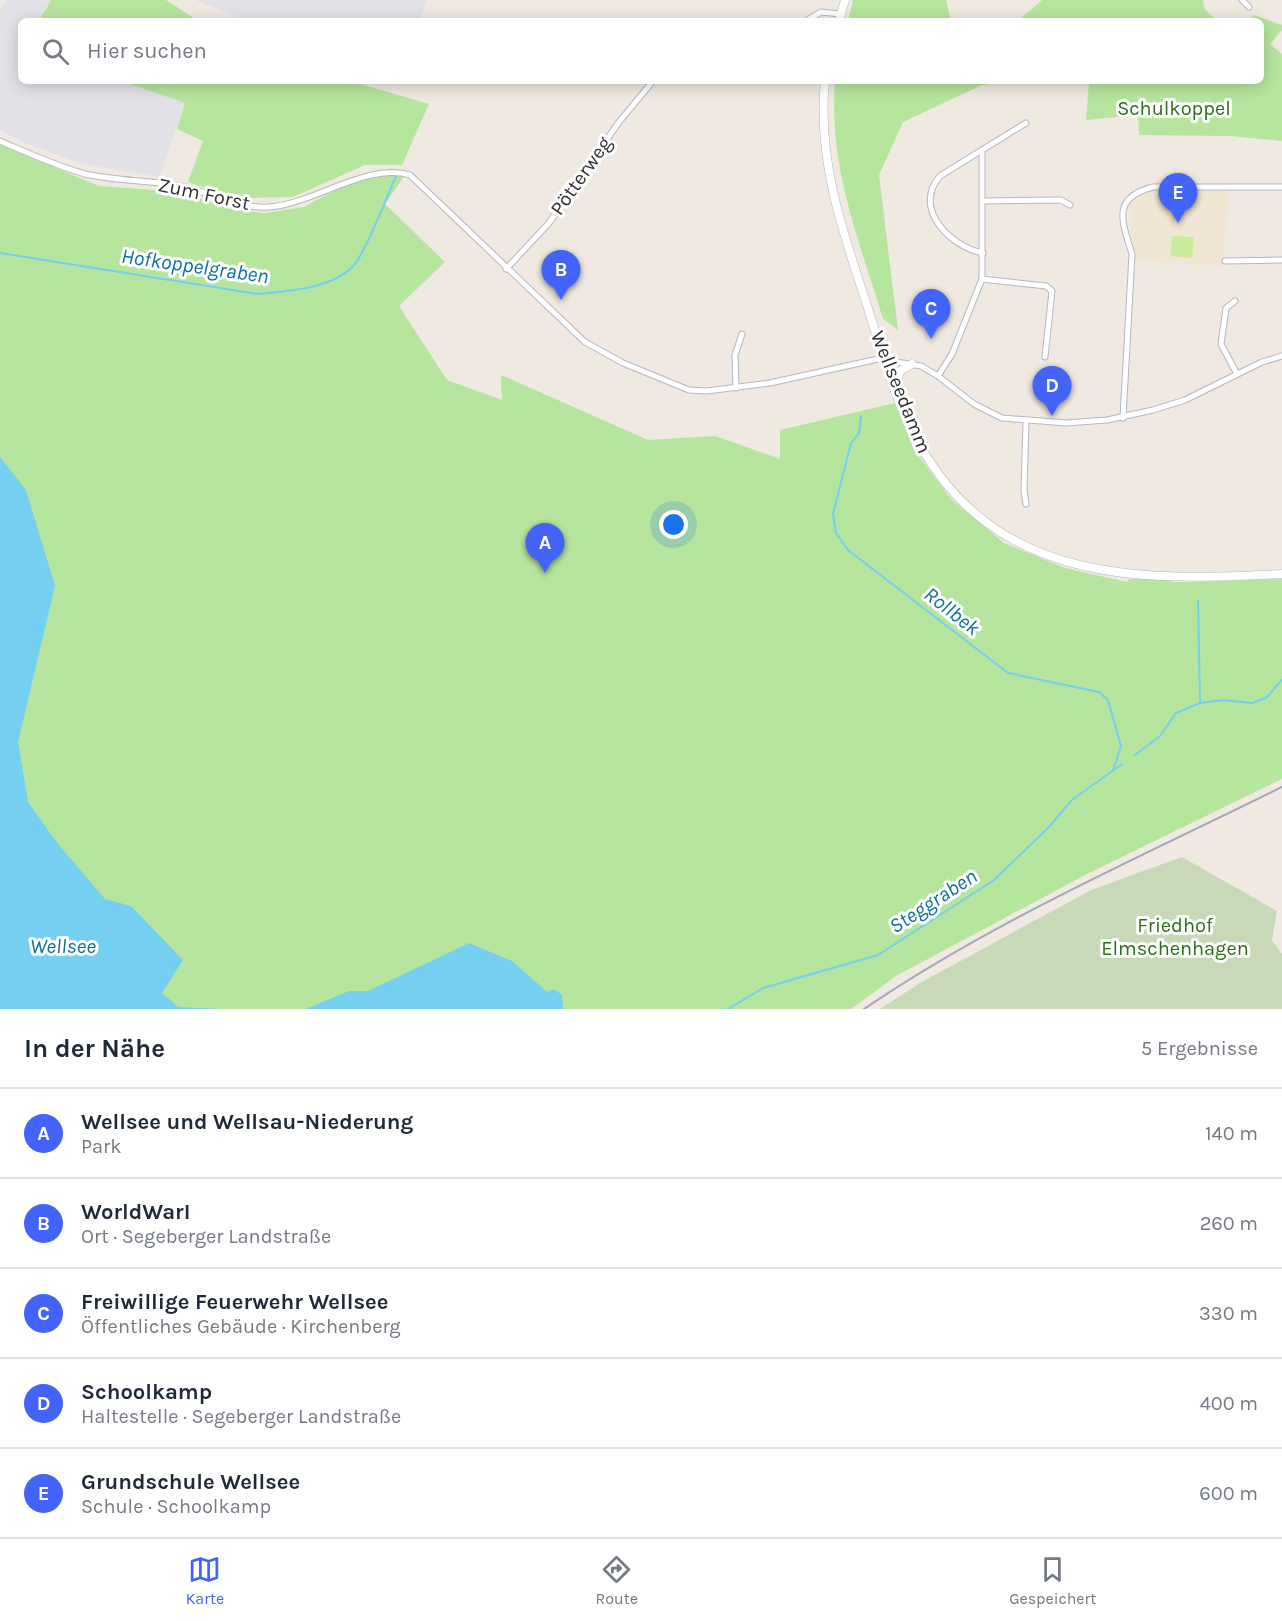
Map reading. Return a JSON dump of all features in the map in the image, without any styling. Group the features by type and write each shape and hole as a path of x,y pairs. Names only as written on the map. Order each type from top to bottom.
{"main road":[{"path":"840,17 845,0"},
{"name":"Wellseedamm","path":"825,84 823,125 827,170 842,228 895,389 919,445 947,487 981,519 1026,547 1074,565 1132,575 1183,577 1282,574"},
{"path":"895,389 900,371 912,364"}],"street":[{"path":"1242,0 1249,7"},
{"path":"812,18 822,12 840,17"},
{"name":"Pötterweg","path":"506,269 549,223 619,122 651,84"},
{"path":"982,253 973,251 939,228 933,217 932,193 940,176 1026,123"},
{"name":"Zum Forst","path":"0,141 48,162 99,176 182,186 233,204 268,207 303,201 379,173 393,172 410,175 418,180 506,269"},
{"path":"938,376 952,354 982,279 982,150"},
{"path":"1124,418 1132,254 1125,228 1123,208 1126,201 1140,191 1153,188 1282,187"},
{"path":"983,201 1061,200 1070,205"},
{"path":"1225,261 1282,260"},
{"path":"506,269 574,333 598,351 689,390 736,388 770,383 885,359 912,364 938,376 988,412 1026,422 1066,423 1124,418 1185,399 1282,356"},
{"path":"982,279 1046,286 1052,291 1045,357"},
{"path":"1235,301 1226,308 1221,344 1237,374"},
{"path":"736,388 735,355 742,334"},
{"path":"1026,422 1024,491 1026,504"}],"shaded area":[{"path":"6,0 50,0 41,18 18,18 18,84 130,84 185,103 159,177 82,164 20,141 0,130 0,12"},
{"path":"195,0 427,0 420,18 241,18"},
{"path":"1166,190 1228,191 1223,266 1137,261 1129,216 1131,204 1148,193"}],"green space":[{"path":"51,0 166,0 193,18 41,18"},
{"path":"853,0 946,0 950,18 849,18"},
{"path":"1042,0 1203,0 1205,10 1214,18 1021,18"},
{"name":"Schulkoppel","path":"1264,19 1282,25 1282,30 1270,44 1282,54 1282,141 1230,136 1139,135 1138,115 1086,120 1089,84 1264,84"},
{"path":"130,84 360,84 429,104 402,165 365,165 293,197 237,198 188,182 203,141 177,129 185,103"},
{"path":"835,84 989,84 980,86 903,122 879,175 898,330 883,319 855,231 841,173 834,112"},
{"path":"0,145 99,186 182,192 230,209 265,213 304,207 365,174 405,175 385,204 445,262 399,306 447,380 502,400 501,375 648,440 715,436 780,459 780,430 895,403 914,450 951,499 1004,543 1065,568 1127,582 1129,579 1171,579 1172,582 1186,582 1282,579 1282,779 1087,874 896,976 851,1009 0,1009"},
{"path":"1172,236 1194,237 1192,258 1170,256"},
{"name":"Friedhof Elmschenhagen","path":"1182,857 1277,911 1272,940 1282,954 1282,1009 880,1009 920,983 1091,890"}],"water":[{"name":"Wellsee","path":"0,457 26,490 55,586 18,742 28,802 58,844 105,899 131,906 183,960 162,993 178,1007 218,1009 0,1009"},
{"path":"469,943 512,961 547,992 554,989 562,995 563,1009 306,1009 349,991 368,991"}],"waterway":[{"name":"Hofkoppelgraben","path":"0,253 258,294 309,287 334,279 354,265 371,236 396,176"},
{"name":"Rollbek","path":"861,416 859,433 851,443 833,514 836,533 848,550 1008,673 1099,692 1108,700 1121,746 1113,771"},
{"path":"1198,600 1200,702"},
{"name":"Steggraben","path":"1135,755 1160,736 1176,713 1200,703 1223,700 1252,703 1266,698 1282,680"},
{"name":"Steggraben","path":"728,1009 763,988 878,955 994,880 1049,827 1072,800 1122,764"}],"railway":[{"path":"864,1009 914,977 1017,918 1282,787"}],"place":[{"name":"Grundschule Wellsee","path":"1178,223"},
{"name":"WorldWarI","path":"561,300"},
{"name":"Freiwillige Feuerwehr Wellsee","path":"931,339"},
{"name":"Schoolkamp","path":"1052,416"},
{"name":"Wellsee und Wellsau-Niederung","path":"545,573"}]}
